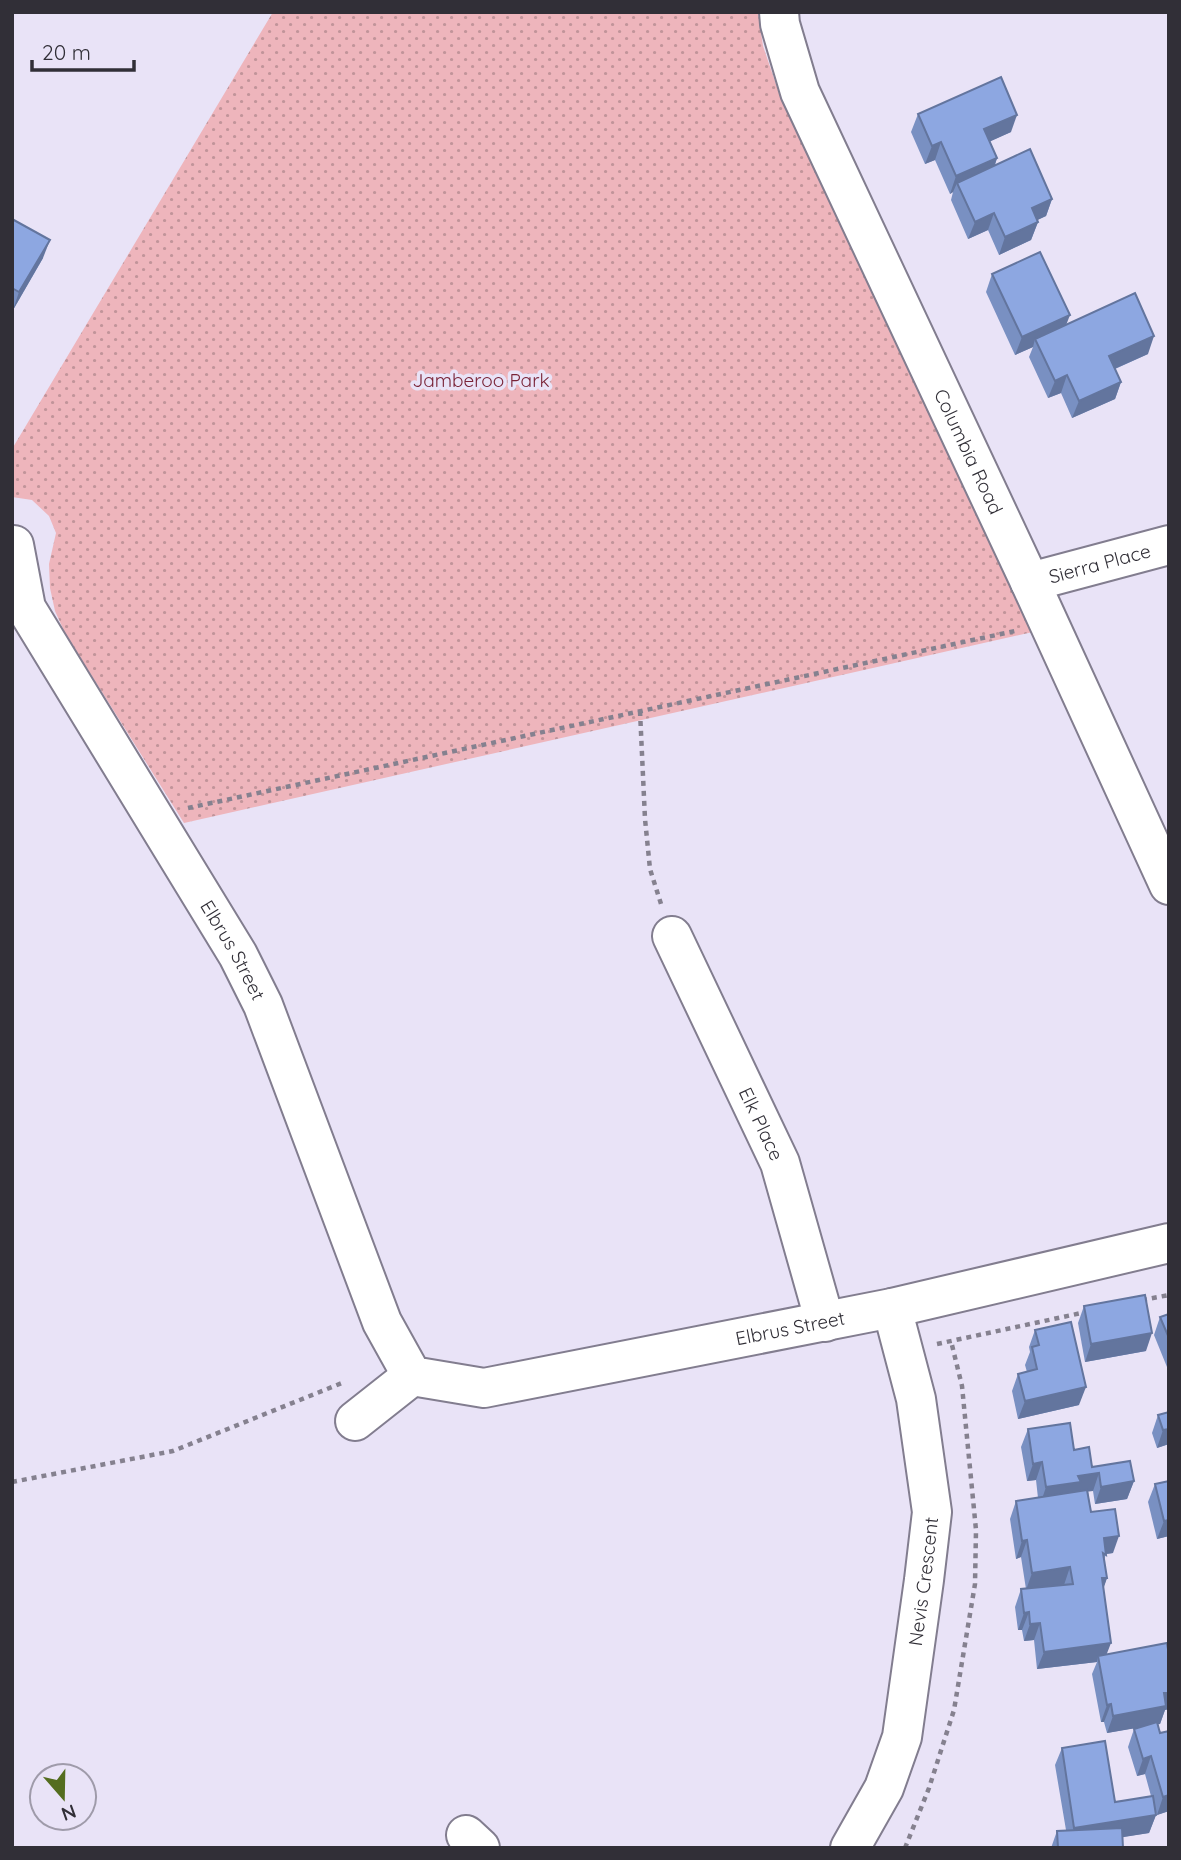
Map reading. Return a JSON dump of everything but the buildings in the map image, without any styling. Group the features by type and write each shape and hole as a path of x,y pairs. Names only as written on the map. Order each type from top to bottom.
{"street":[{"name":"Columbia Road","path":"779,12 800,92 1169,884"},
{"name":"Elbrus Street","path":"14,545 26,608 238,955 262,1005 382,1322 412,1376 484,1388 892,1308 1169,1243"},
{"name":"Sierra Place","path":"1030,582 1169,545"},
{"name":"Elk Place","path":"672,936 780,1163 825,1322"},
{"name":"Nevis Crescent","path":"850,1848 884,1787 902,1737 932,1512 916,1399 892,1308"},
{"path":"355,1421 412,1376"}],"path":[{"path":"153,815 1049,624"},
{"path":"640,711 650,869 672,936"},
{"path":"1142,1300 1169,1295"},
{"path":"903,1351 1087,1312"},
{"path":"12,1482 173,1451 346,1381"}],"green space":[{"name":"Jamberoo Park","path":"273,12 758,12 763,46 780,96 1033,632 184,823 65,633 55,611 50,588 49,564 56,533 49,516 32,500 12,497 12,449"}]}
